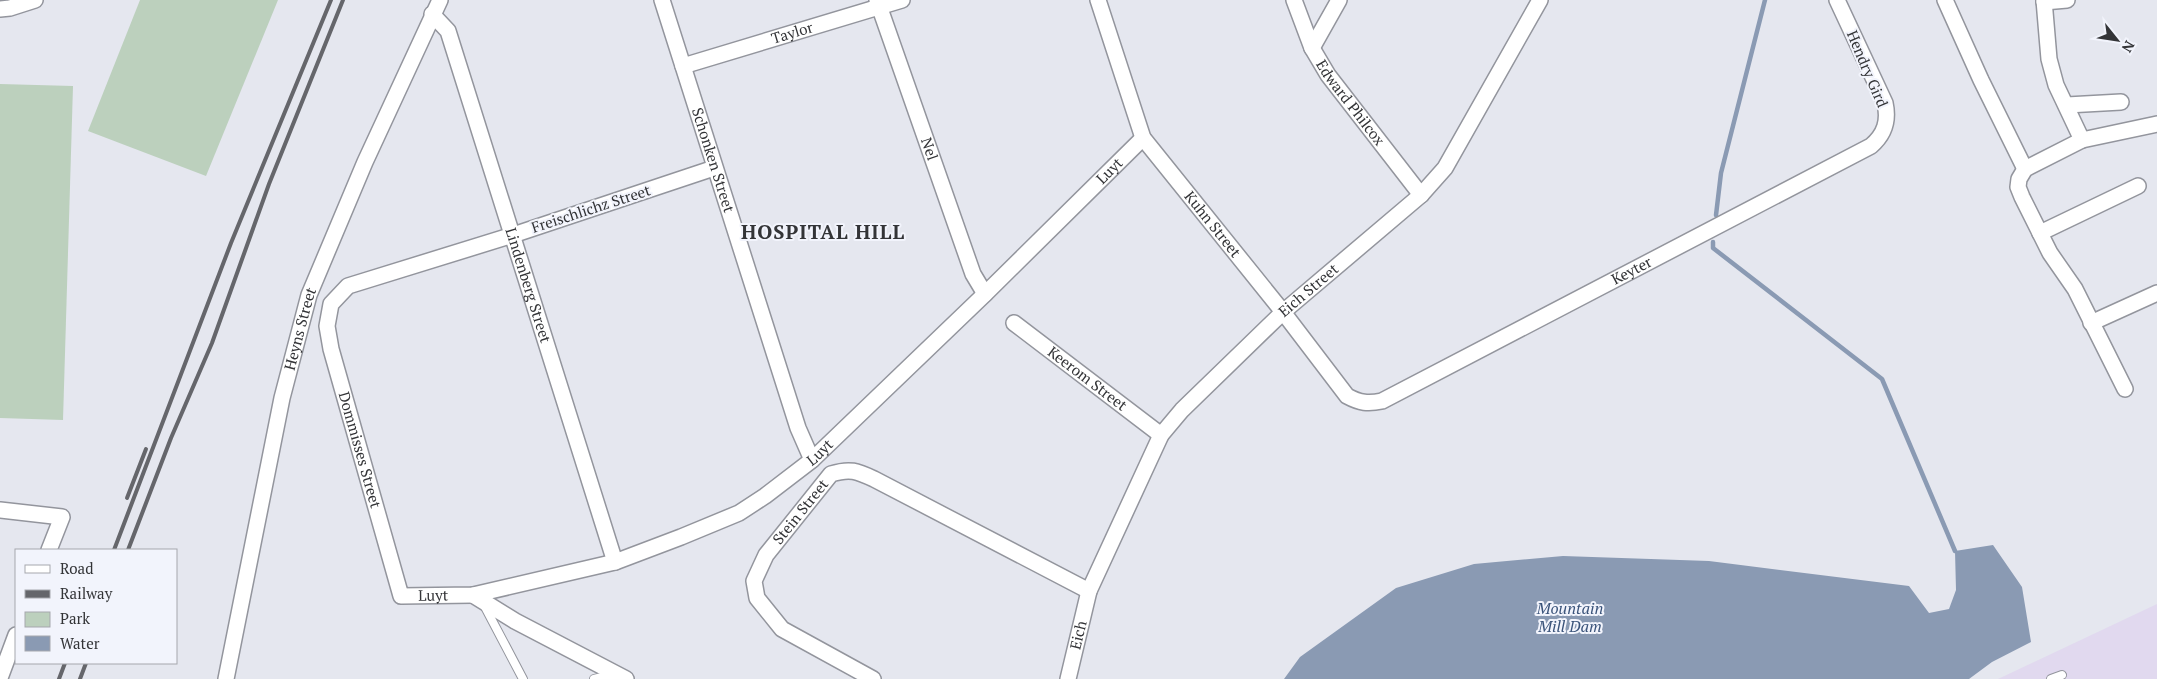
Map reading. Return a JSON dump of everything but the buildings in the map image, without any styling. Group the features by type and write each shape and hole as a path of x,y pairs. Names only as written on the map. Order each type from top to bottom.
{"street":[{"path":"0,9 10,8 34,0"},
{"name":"Heyns Street","path":"226,679 282,398 309,295 338,222 440,0"},
{"name":"Schonken Street","path":"662,0 798,428 812,460"},
{"name":"Taylor","path":"683,66 878,4 902,0"},
{"name":"Kuhn Street","path":"1098,0 1143,138 1283,312 1347,396 1359,403 1369,404 1382,401"},
{"name":"Edward Philcox","path":"1294,0 1312,48 1328,75 1421,195"},
{"path":"1312,48 1339,0"},
{"name":"Eich Street","path":"1089,591 1162,436 1182,410 1283,312 1421,195 1445,168 1540,0"},
{"name":"Hendry Gird","path":"1837,0 1885,104 1886,126 1880,138"},
{"path":"1945,0 1981,80 2025,169"},
{"path":"2067,0 2044,1 2049,59 2056,85 2082,140"},
{"name":"Nel","path":"878,4 973,274 986,294"},
{"name":"Lindenberg Street","path":"432,14 448,31 615,562"},
{"path":"2066,105 2121,102"},
{"path":"2125,390 2075,288 2050,253 2018,187 2019,179 2025,169 2082,140 2157,124"},
{"name":"Luyt","path":"401,596 478,598 615,562 681,537 738,512 765,496 812,460 986,294 1143,138"},
{"name":"Keyter","path":"1382,401 1860,152 1880,138"},
{"name":"Freischlichz Street","path":"331,304 348,286 513,235 714,168"},
{"path":"2040,233 2138,186"},
{"path":"2091,324 2157,293"},
{"name":"Dommisses Street","path":"331,304 327,326 331,349 401,596"},
{"name":"Keerom Street","path":"1014,324 1162,436"},
{"name":"Stein Street","path":"873,679 782,628 756,598 754,580 766,555 831,474 844,470 866,475 1089,591"},
{"path":"0,510 62,517 49,549"},
{"name":"Eich","path":"1068,679 1089,591"},
{"path":"478,598 515,621 626,679"},
{"path":"0,678 15,639"}],"lane":[{"path":"478,598 523,679"},
{"path":"2051,679 2062,675"},
{"path":"594,679 602,677 613,679"}],"shaded area":[{"path":"2157,604 2157,679 1998,679"}],"green space":[{"path":"140,0 278,0 206,176 88,131"},
{"path":"0,84 73,86 63,420 0,418"}],"water":[{"name":"Mountain Mill Dam","path":"1993,545 2022,587 2031,642 1992,662 1969,679 1284,679 1300,657 1396,588 1474,564 1563,556 1709,561 1909,586 1929,613 1949,609 1956,590 1955,551"}],"waterway":[{"path":"1716,215 1721,173 1765,0"},
{"path":"1713,242 1713,248 1882,379 1955,551"}],"railway":[{"path":"114,549 231,243 331,0"},
{"path":"128,549 171,438 212,343 269,184 343,0"},
{"path":"127,498 146,449"},
{"path":"59,679 65,664"},
{"path":"80,679 86,664"}],"district":[{"name":"HOSPITAL HILL","path":"823,232"}]}
